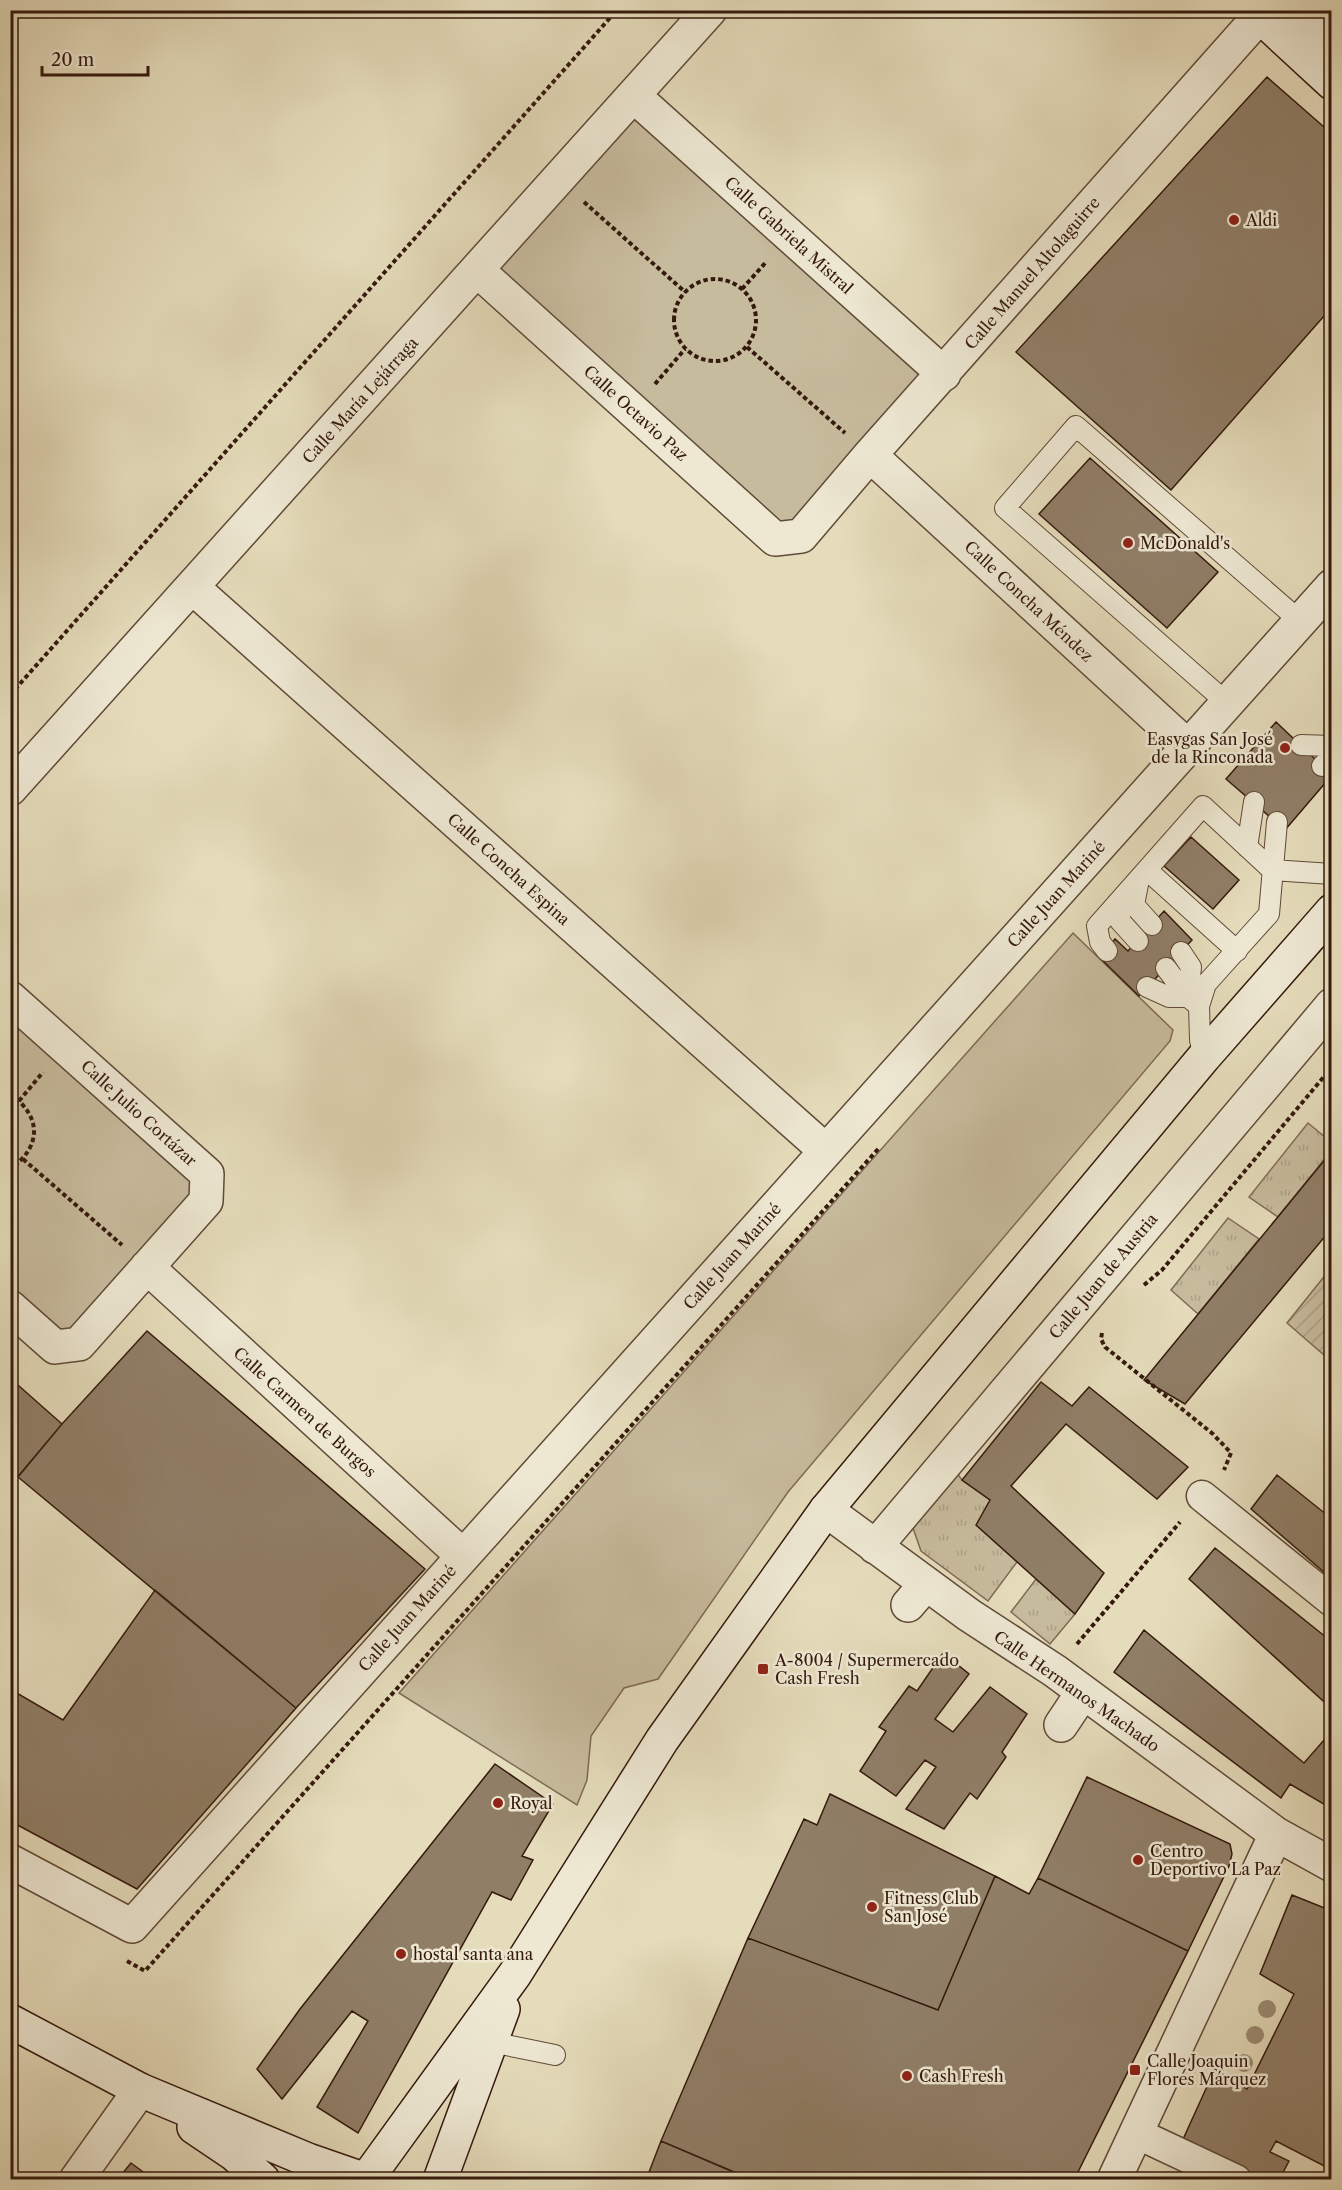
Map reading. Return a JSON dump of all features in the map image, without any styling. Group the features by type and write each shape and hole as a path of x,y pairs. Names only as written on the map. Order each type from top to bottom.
{"street":[{"name":"Calle María Lejárraga","path":"10,789 710,10"},
{"path":"1267,12 1332,47"},
{"path":"1267,12 1332,83"},
{"name":"Calle Manuel Altolaguirre","path":"801,536 870,455 1267,12"},
{"name":"Calle Gabriela Mistral","path":"634,96 944,374"},
{"name":"Calle Octavio Paz","path":"477,270 775,539 801,536"},
{"name":"Calle Concha Méndez","path":"870,455 1187,746"},
{"name":"Calle Juan Mariné","path":"10,1861 132,1926 1332,586"},
{"name":"Calle Concha Espina","path":"192,587 826,1151"},
{"path":"10,2021 140,2090 308,2160 370,2177 515,1974 662,1740 826,1510 1204,1056 1332,911"},
{"name":"Calle Julio Cortázar","path":"10,998 207,1174 206,1201 147,1267"},
{"name":"Calle Juan de Austria","path":"875,1547 1332,1005"},
{"path":"10,1307 55,1347 79,1344 147,1267"},
{"name":"Calle Carmen de Burgos","path":"147,1267 463,1556"},
{"path":"1202,1496 1332,1601"},
{"name":"Calle Hermanos Machado","path":"826,1510 875,1547 917,1595 969,1615 1054,1671 1276,1834 1331,1863"},
{"path":"1061,1725 1083,1692"},
{"path":"1114,2180 1276,1834"},
{"path":"440,2180 515,1974"},
{"path":"76,2180 140,2090"},
{"path":"140,2090 234,2154 263,2180"},
{"path":"1136,2133 1236,2180"}],"lane":[{"path":"1227,703 1005,508 1076,426 1300,621"},
{"path":"1301,745 1332,746"},
{"path":"1247,847 1254,802"},
{"path":"1107,951 1100,942 1097,926 1203,806 1272,870 1332,874"},
{"path":"1193,1001 1269,914 1277,822"},
{"path":"1143,875 1134,905 1152,925"},
{"path":"1143,875 1237,951"},
{"path":"1120,900 1120,921 1137,941"},
{"path":"1181,952 1191,967 1193,1001 1204,1056"},
{"path":"1166,968 1193,1001"},
{"path":"1147,987 1169,997 1193,1001"},
{"path":"491,2042 555,2055"}],"path":[{"path":"10,695 617,10"},
{"path":"558,179 685,292"},
{"path":"713,278 727,280 739,286 749,296 755,308 757,322 754,335 747,347 736,356 724,361 710,361 697,357 686,349 678,338 674,325 674,312 679,299 700,281 713,278"},
{"path":"747,347 870,455"},
{"path":"633,410 686,349"},
{"path":"1139,1289 1162,1270 1332,1067"},
{"path":"10,1094 22,1102 30,1113 34,1125 34,1139 30,1151 24,1159 10,1169"},
{"path":"24,1159 147,1267"},
{"path":"1054,1671 1226,1467 1231,1453 1214,1434 1105,1347 1101,1339 1104,1327"}],"green space":[{"path":"634,96 944,374 775,539 477,270"},
{"path":"1073,933 1173,1030 1170,1041 788,1492 658,1679 624,1688 591,1736 587,1780 577,1805 399,1693"},
{"path":"11,998 207,1174 79,1344 11,1307"},
{"path":"1308,1123 1331,1142 1331,1151 1278,1217 1249,1197"},
{"path":"1228,1218 1259,1239 1198,1314 1171,1290"},
{"path":"1331,1268 1331,1361 1287,1323"},
{"path":"954,1469 962,1480 990,1500 1017,1562 988,1601 921,1551 913,1528"},
{"path":"1036,1579 1075,1614 1050,1644 1011,1612"}],"building":[{"name":"Aldi","path":"1267,77 1332,134 1332,307 1171,490 1016,352"},
{"name":"McDonald's","path":"1090,458 1218,572 1167,628 1039,514"},
{"path":"1276,722 1332,775 1285,830 1226,779"},
{"path":"1191,837 1239,880 1213,909 1164,866"},
{"path":"1164,911 1192,940 1139,996 1101,959 1115,939 1128,951"},
{"path":"1332,1151 1332,1228 1185,1404 1144,1380"},
{"path":"147,1331 425,1569 296,1708 18,1477 62,1424"},
{"path":"10,1378 62,1424 10,1486"},
{"path":"1041,1382 1072,1406 1089,1387 1188,1467 1157,1499 1066,1424 1011,1486 1104,1573 1075,1614 976,1525 990,1500 962,1480"},
{"path":"1277,1475 1332,1519 1332,1579 1251,1509"},
{"path":"1215,1548 1332,1642 1332,1709 1189,1579"},
{"path":"155,1590 296,1708 137,1889 10,1821 10,1689 63,1720"},
{"path":"1144,1630 1304,1763 1332,1731 1332,1809 1290,1784 1281,1798 1114,1672"},
{"path":"943,1653 969,1674 935,1719 953,1732 990,1687 1027,1714 1002,1752 1006,1757 977,1799 970,1793 944,1829 906,1809 936,1767 925,1760 896,1796 860,1771 886,1731 879,1727 909,1686 917,1691"},
{"name":"hostal santa ana","path":"495,1764 553,1804 522,1856 533,1860 511,1900 492,1892 358,2133 317,2107 368,2021 352,2011 282,2099 257,2069 300,2009"},
{"name":"Centro Deportivo La Paz","path":"1087,1777 1230,1844 1232,1854 1229,1866 1188,1951 1038,1878"},
{"name":"Fitness Club San José","path":"830,1794 995,1876 938,2010 748,1938 804,1819 817,1825"},
{"name":"Cash Fresh","path":"995,1876 1029,1894 1038,1878 1188,1951 1074,2180 752,2180 661,2141 748,1938 938,2010"},
{"path":"1292,1895 1332,1911 1332,2170 1276,2141 1270,2152 1289,2161 1280,2178 1267,2174 1265,2179 1179,2148 1215,2069 1247,2089 1294,1994 1260,1974"},
{"path":"661,2141 746,2177 745,2180 646,2180"},
{"path":"131,2163 154,2180 117,2180"}],"place":[{"name":"Aldi","path":"1234,220"},
{"name":"McDonald's","path":"1128,543"},
{"name":"Easygas San José de la Rinconada","path":"1285,748"},
{"name":"A-8004 / Supermercado Cash Fresh","path":"763,1669"},
{"name":"Royal","path":"498,1803"},
{"name":"Centro Deportivo La Paz","path":"1138,1860"},
{"name":"Fitness Club San José","path":"872,1907"},
{"name":"hostal santa ana","path":"401,1954"},
{"name":"Calle Joaquin Flores Márquez","path":"1135,2070"},
{"name":"Cash Fresh","path":"907,2076"}]}
